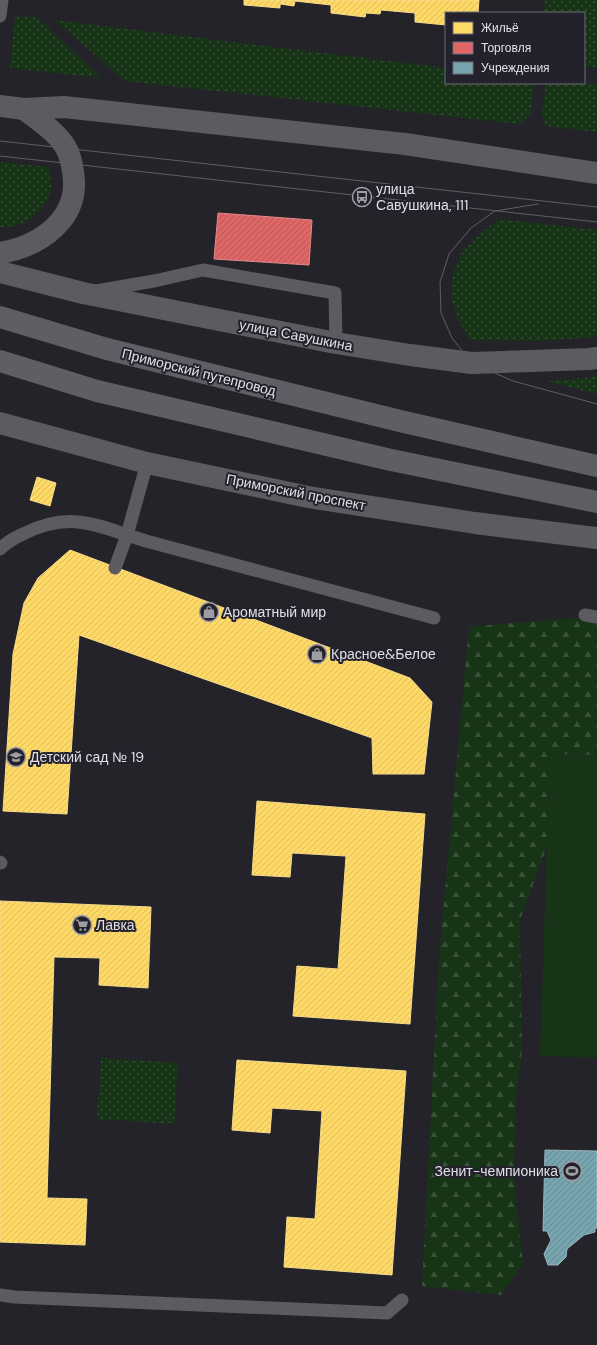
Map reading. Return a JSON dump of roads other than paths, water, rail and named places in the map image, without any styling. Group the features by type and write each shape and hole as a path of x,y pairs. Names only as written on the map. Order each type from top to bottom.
{"main road":[{"path":"0,106 24,109 64,107 389,142 597,173"},
{"path":"0,253 36,242 60,223 72,201 75,182 72,164 66,149 56,135 24,109"},
{"name":"улица Савушкина","path":"0,272 83,293 336,343 410,355 472,363 588,360 597,358"},
{"name":"Приморский путепровод","path":"0,317 107,349 400,421 597,466"},
{"path":"0,361 97,391 391,460 597,502"},
{"name":"Приморский проспект","path":"0,423 147,462 308,496 475,522 597,538"}],"lane":[{"path":"0,16 2,0"},
{"path":"83,293 154,281 203,270 335,293 336,343"},
{"path":"115,568 127,535 147,462"},
{"path":"0,549 6,543 32,529 52,523 78,521 97,524 146,541 434,618"},
{"path":"0,1295 30,1298 387,1313 402,1300"}],"tram line":[{"path":"0,141 597,207"},
{"path":"0,156 597,222"},
{"path":"538,204 495,211 471,228 449,254 440,282 441,313 452,338 472,363 513,381 597,404"}],"place":[{"name":"улица Савушкина, 111","path":"362,197"},
{"name":"Ароматный мир","path":"209,612"},
{"name":"Красное&Белое","path":"317,654"},
{"name":"Детский сад № 19","path":"16,757"},
{"name":"Лавка","path":"82,925"},
{"name":"Зенит-чемпионика","path":"572,1171"}]}
